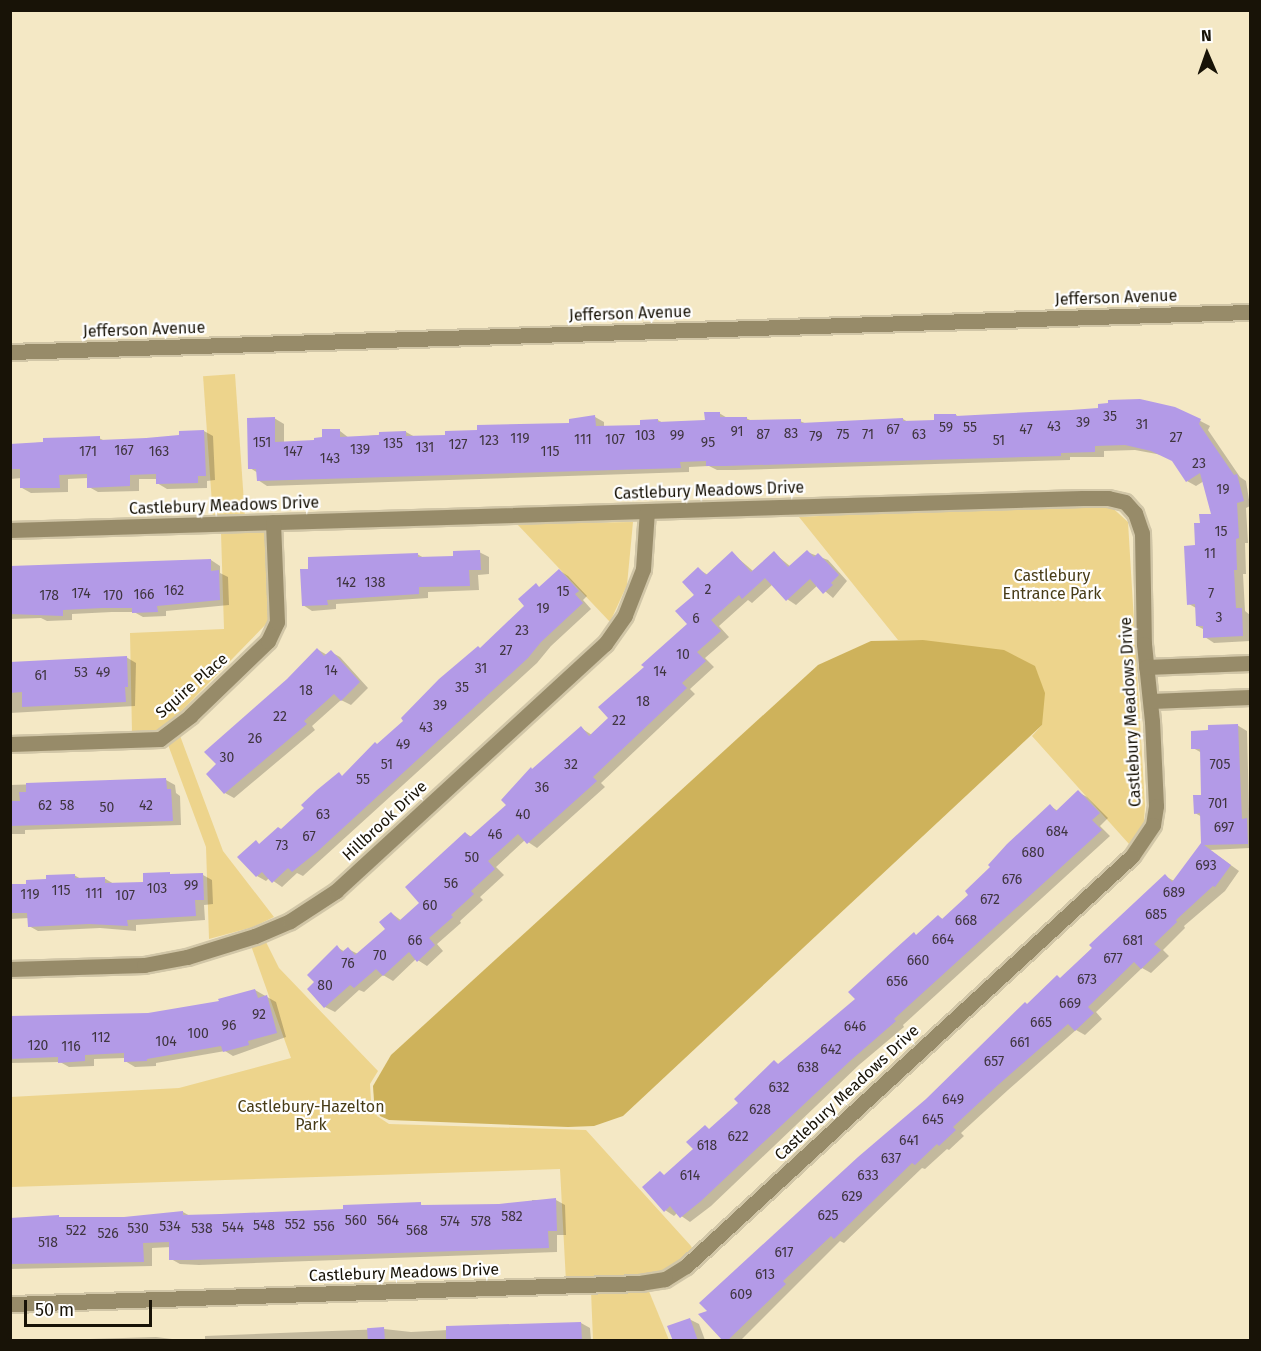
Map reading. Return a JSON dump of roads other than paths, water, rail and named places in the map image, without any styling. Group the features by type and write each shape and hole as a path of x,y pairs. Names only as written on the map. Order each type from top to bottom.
{"street":[{"name":"Jefferson Avenue","path":"10,352 1251,312"},
{"name":"Castlebury Meadows Drive","path":"10,530 1083,498 1107,498 1125,502 1135,513 1142,533 1146,667 1151,701 1156,806 1154,825 1145,840 1114,872 686,1266 665,1279 641,1283 10,1304"},
{"name":"Hillbrook Drive","path":"10,969 144,965 188,957 290,921 336,891 605,644 625,615 643,569 647,511"},
{"name":"Squire Place","path":"10,744 160,739 190,716 268,641 277,622 273,522"},
{"path":"1146,667 1251,663"},
{"path":"1151,701 1251,697"}],"park label":[{"name":"Castlebury Entrance Park","path":"1052,585"},
{"name":"Castlebury-Hazelton Park","path":"311,1116"}]}
